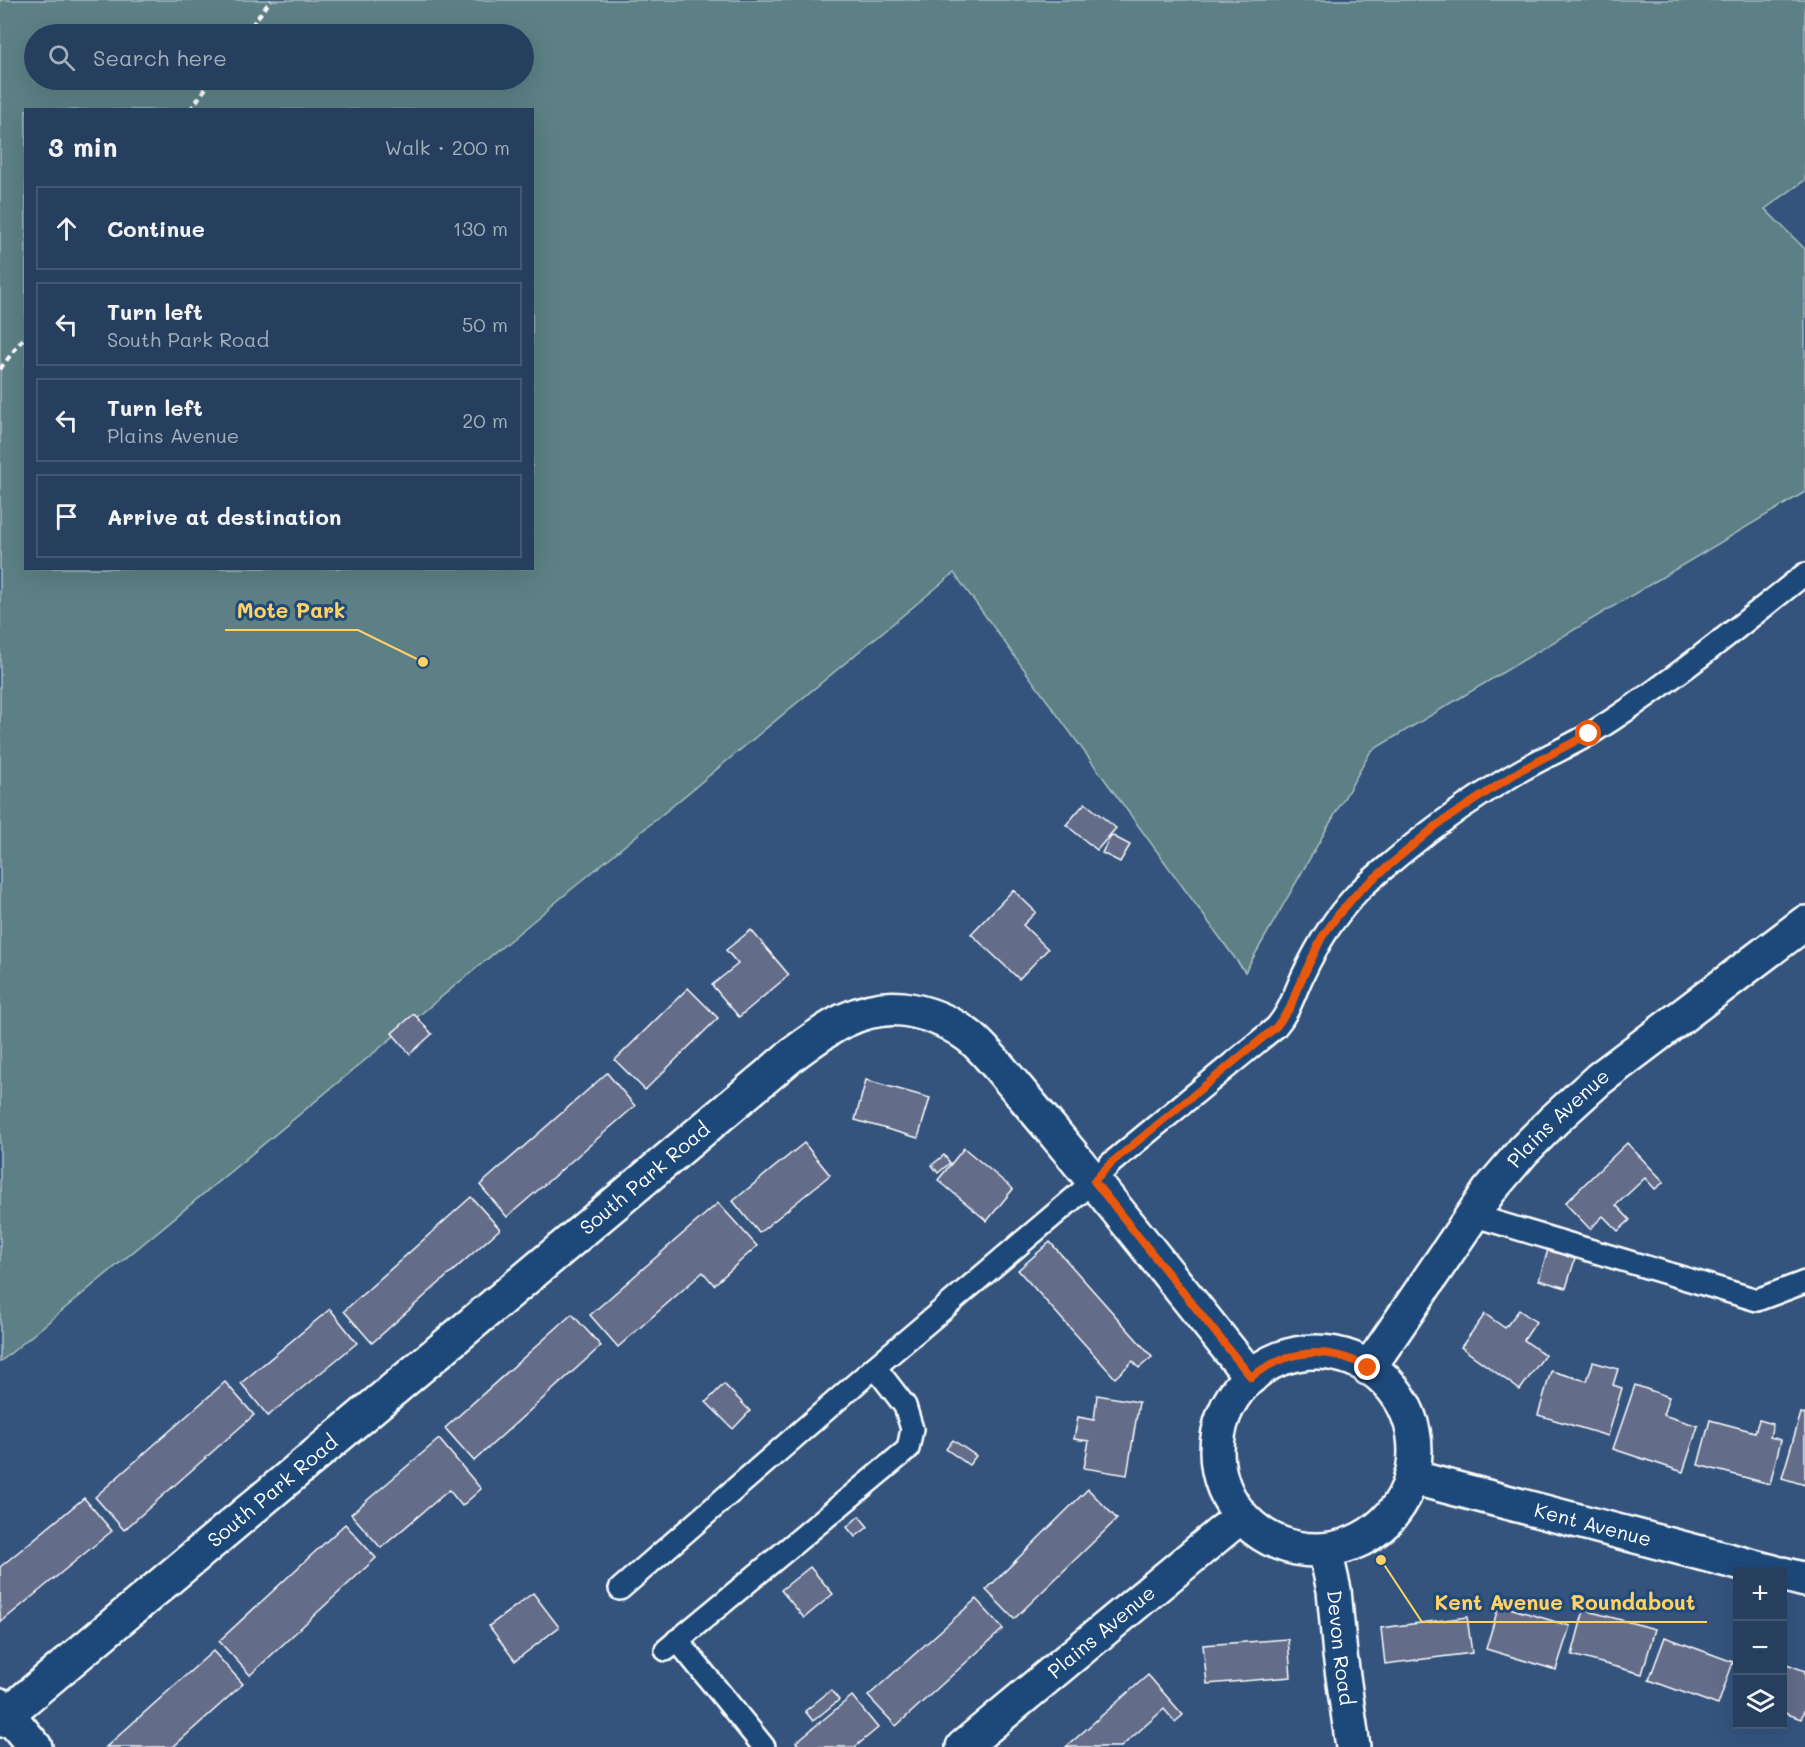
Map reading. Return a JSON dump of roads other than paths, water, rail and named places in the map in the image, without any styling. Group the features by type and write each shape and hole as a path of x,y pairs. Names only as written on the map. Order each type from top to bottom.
{"street":[{"name":"Plains Avenue","path":"1368,1368 1472,1215 1523,1151 1599,1079 1805,923"},
{"name":"South Park Road","path":"35,1747 2,1713 793,1054 840,1021 861,1013 903,1009 948,1023 968,1035 987,1054 1094,1181 1251,1377"},
{"path":"1308,1353 1326,1353 1343,1357 1368,1368 1391,1388 1407,1415 1414,1440 1414,1458 1406,1491 1395,1510 1379,1526 1354,1542 1325,1550 1302,1549 1279,1543 1258,1532 1241,1516 1224,1489 1218,1464 1217,1444 1227,1407 1251,1377 1266,1366 1282,1359 1308,1353"},
{"name":"Kent Avenue","path":"1411,1477 1754,1567"},
{"name":"Plains Avenue","path":"963,1747 1241,1516"},
{"name":"Devon Road","path":"1325,1550 1334,1590 1340,1655 1353,1747"},
{"path":"1787,1575 1805,1580"}],"lane":[{"path":"620,1589 874,1367 1094,1181 1111,1163 1276,1027 1290,1008 1322,937 1359,891 1393,861 1437,825 1521,770 1589,734 1638,701 1702,656 1805,574"},
{"path":"1472,1215 1757,1300 1805,1282"},
{"path":"764,1747 672,1645 908,1449 912,1429 905,1406 874,1367"}],"place":[{"name":"Mote Park","path":"423,662"},
{"name":"Kent Avenue Roundabout","path":"1381,1560"}]}
